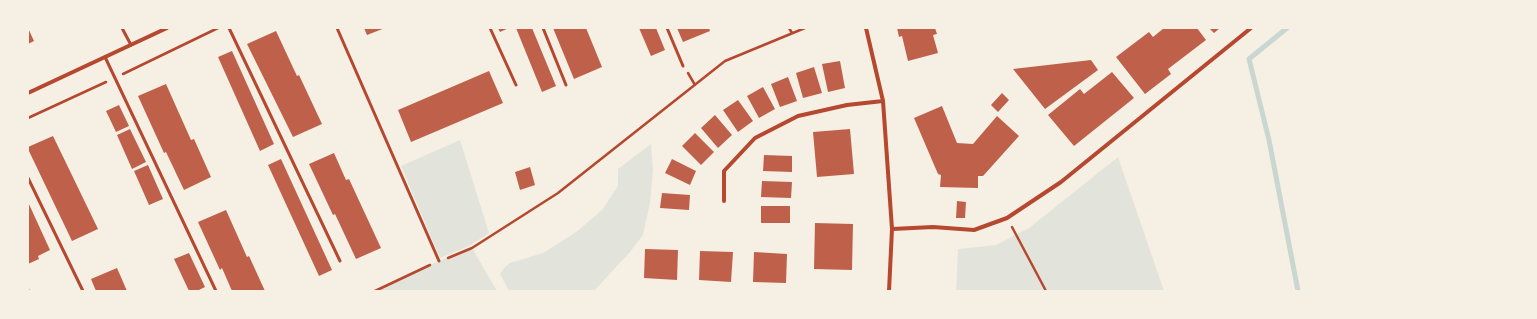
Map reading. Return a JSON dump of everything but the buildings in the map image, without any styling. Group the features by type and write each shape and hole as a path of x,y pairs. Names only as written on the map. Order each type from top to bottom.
{"street":[{"path":"28,93 167,28"},
{"path":"866,28 883,100 892,229 889,291"},
{"path":"892,229 933,227 974,230 1007,218 1061,182 1251,28"},
{"path":"724,201 724,171 755,138 798,116 847,105 883,100"}],"lane":[{"path":"122,28 131,45"},
{"path":"229,28 340,261"},
{"path":"337,28 439,262"},
{"path":"490,28 516,85"},
{"path":"543,28 566,85"},
{"path":"667,28 683,66"},
{"path":"105,57 216,291"},
{"path":"28,178 83,291"}],"path":[{"path":"789,28 792,33"},
{"path":"375,291 472,248 558,193 725,61 805,28"},
{"path":"1007,218 1046,291"}],"shaded area":[{"path":"460,140 489,233 471,245 440,258 401,166"},
{"path":"651,144 653,170 650,203 643,235 630,252 594,291 509,291 500,274 504,268 510,263 543,253 576,232 602,210 618,186 618,169"},
{"path":"1118,157 1164,291 956,291 958,249 996,245 1029,228"},
{"path":"472,248 497,291 375,291 439,261"}],"waterway":[{"path":"1287,28 1249,59 1269,140 1298,291"}]}
